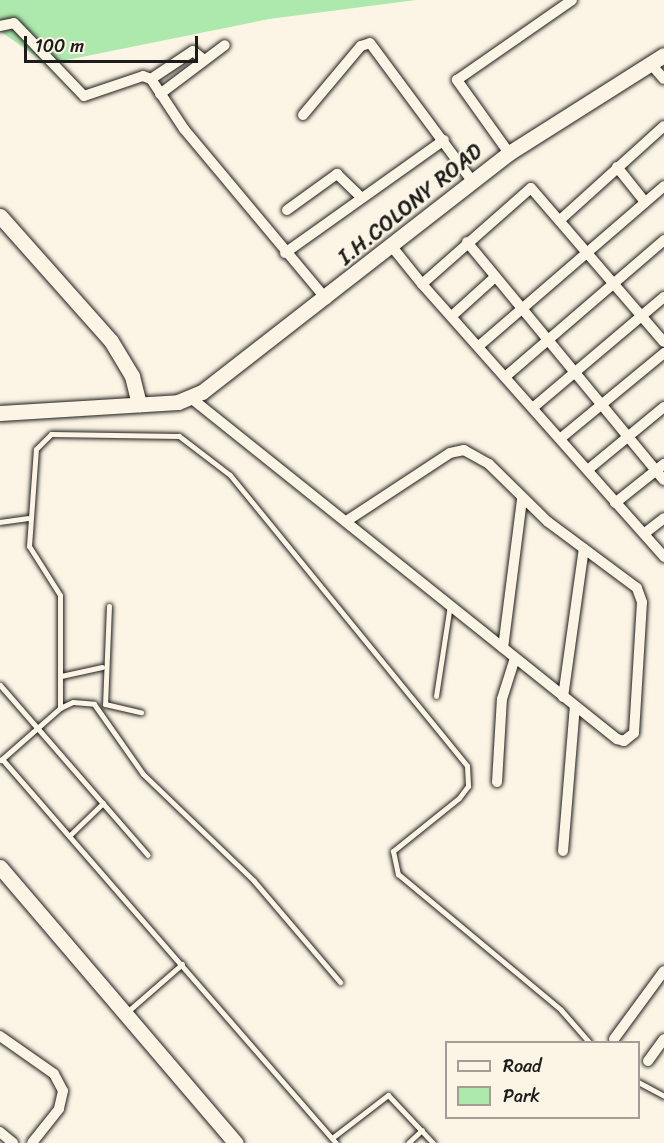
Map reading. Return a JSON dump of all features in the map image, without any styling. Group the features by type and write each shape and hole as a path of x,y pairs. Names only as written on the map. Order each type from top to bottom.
{"street":[{"path":"509,153 457,80 572,0"},
{"path":"0,26 14,23 84,96 142,76 151,79 160,94 285,253 326,299"},
{"path":"303,115 361,46 370,43 473,182"},
{"path":"160,94 225,45"},
{"path":"151,79 194,51 204,60"},
{"name":"I.H.COLONY ROAD","path":"191,398 393,248 509,153 664,55"},
{"path":"650,63 664,80"},
{"path":"560,220 664,126"},
{"path":"285,253 360,196 444,140"},
{"path":"617,167 645,202"},
{"path":"287,210 337,174 360,196"},
{"path":"480,345 664,186"},
{"path":"422,284 531,188 589,252 664,342"},
{"path":"0,216 111,341 132,376 139,404"},
{"path":"505,377 664,240"},
{"path":"467,242 628,437 660,468 664,480"},
{"path":"393,248 422,284 480,345 505,377 536,406 561,438 590,468 615,503 645,533 664,557"},
{"path":"453,315 495,277"},
{"path":"536,406 664,297"},
{"path":"561,438 664,353"},
{"path":"0,413 139,404 191,398 348,520 617,739 624,741 634,733 642,602 629,580 522,499 489,464 464,450 431,462 348,520"},
{"path":"590,468 664,407"},
{"path":"615,503 660,468"},
{"path":"503,648 522,499"},
{"path":"645,533 664,518"},
{"path":"563,697 584,548"},
{"path":"497,782 502,699 515,657"},
{"path":"563,851 575,706"},
{"path":"0,867 236,1143"},
{"path":"614,1039 664,971"},
{"path":"0,1036 54,1074 63,1091 59,1109 32,1143"},
{"path":"648,1061 664,1040"},
{"path":"0,1132 13,1143"}],"lane":[{"path":"60,708 60,595 35,561 28,518 36,449 51,434 179,436 230,475 468,766 468,786 459,798 393,851 398,874 561,1010 589,1041"},
{"path":"0,522 28,518"},
{"path":"436,696 450,604"},
{"path":"110,606 102,667 105,704 141,712"},
{"path":"61,676 102,667"},
{"path":"0,685 148,855"},
{"path":"336,1143 182,964 1,760 60,708 73,702 94,704 143,774 254,880 340,982"},
{"path":"70,836 103,803"},
{"path":"125,1013 182,964"},
{"path":"640,1083 664,1096"},
{"path":"332,1138 388,1095 433,1143"},
{"path":"408,1143 422,1130"}],"green space":[{"path":"0,0 416,0 269,19 47,64 0,31"}]}
